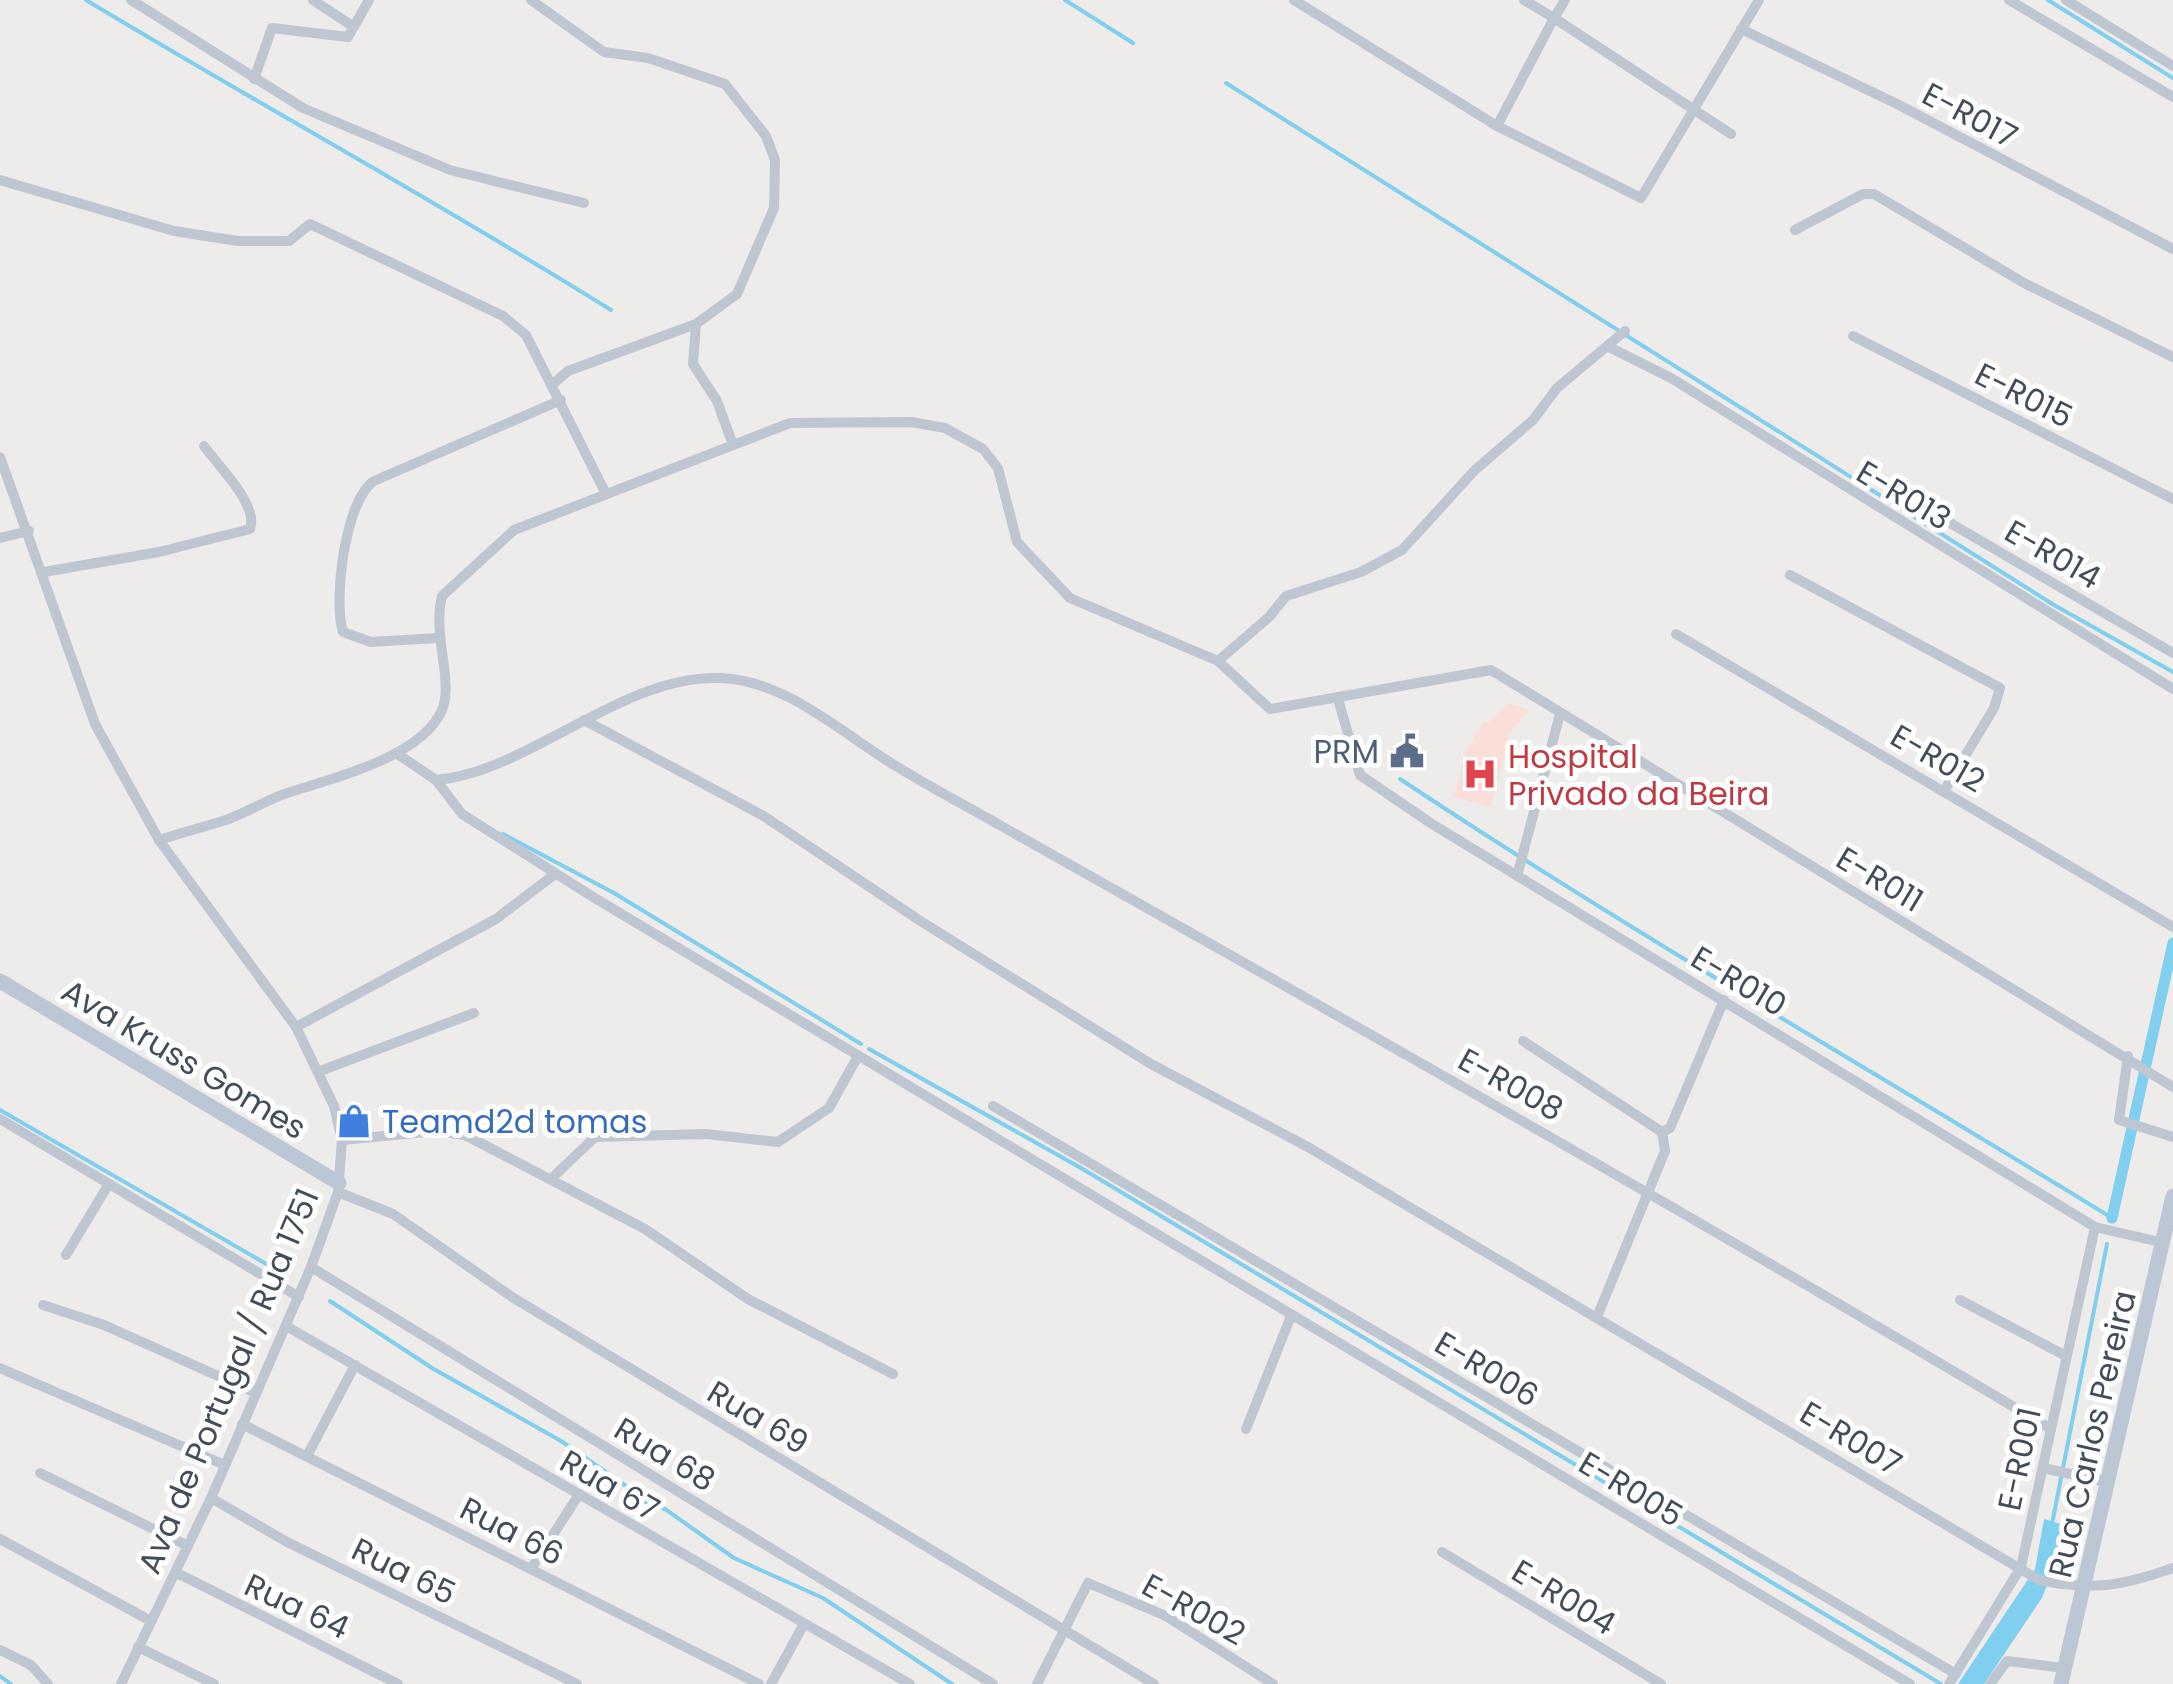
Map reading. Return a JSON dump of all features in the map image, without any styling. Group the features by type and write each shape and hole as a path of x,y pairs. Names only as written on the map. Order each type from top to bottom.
{"street":[{"path":"131,0 151,6 302,108 450,170 584,202"},
{"path":"313,0 354,27"},
{"path":"254,79 272,28 348,37 370,0"},
{"path":"531,0 604,52 648,58 725,84 773,147 774,208 750,274 737,294 696,324 568,371 553,384"},
{"path":"1294,0 1497,126 1641,198 1759,0"},
{"path":"1524,0 1731,134"},
{"path":"1497,126 1565,0"},
{"path":"2010,0 2173,97"},
{"path":"2066,0 2173,66"},
{"name":"E-R017","path":"1741,29 1897,104 2173,249"},
{"path":"0,180 174,231 238,241 290,241 310,224 502,316 534,344 605,492"},
{"path":"1795,230 1863,194 1874,194 2024,283 2173,357"},
{"path":"696,324 692,364 717,401 733,444"},
{"path":"159,840 224,820 286,793 340,778 396,753 430,726 444,704 444,669 436,638 442,596 461,574 514,530 733,444 806,420 911,422 945,428 984,449 998,468 1018,542 1070,598 1218,661 1270,617 1286,596 1361,572 1402,550 1475,470 1533,420 1556,388 1625,331"},
{"name":"E-R015","path":"1853,336 2173,499"},
{"name":"E-R013","path":"1609,347 1670,378 2173,689"},
{"path":"544,369 568,371"},
{"path":"436,638 371,642 343,632 340,616 348,528 361,494 374,481 560,400"},
{"path":"44,572 159,552 250,529 253,519 248,507 204,446"},
{"name":"Ava de Portugal / Rua 1751","path":"0,457 95,724 159,840 296,1028 320,1071 342,1140 339,1188 312,1267 210,1498 121,1684"},
{"name":"E-R014","path":"1908,499 2173,652"},
{"path":"0,538 28,532"},
{"path":"1790,574 2000,688 1994,708 1944,791"},
{"name":"E-R012","path":"1676,634 2173,928"},
{"name":"E-R011","path":"1218,661 1270,709 1491,670 2173,1086"},
{"name":"E-R008","path":"436,780 480,772 584,720 688,682 740,681 809,708 941,792 1650,1190 2051,1429"},
{"name":"E-R010","path":"1338,699 1360,775 1517,876 2095,1227 2164,1244"},
{"path":"1517,876 1560,714"},
{"name":"E-R007","path":"584,720 762,815 922,922 1151,1064 1308,1147 2039,1580 2085,1590"},
{"path":"396,753 436,780 462,814 555,874 799,1018 857,1058 1014,1146 1291,1316 1246,1429"},
{"path":"296,1028 496,918 555,874"},
{"name":"Ava Kruss Gomes","path":"0,981 339,1188"},
{"path":"1662,1132 1670,1128 1724,1000"},
{"path":"320,1071 474,1013"},
{"path":"1523,1041 1662,1132 1666,1151 1597,1317"},
{"path":"2128,1056 2119,1120 2173,1136"},
{"path":"551,1179 596,1137 706,1134 778,1142 829,1108 857,1058"},
{"name":"E-R006","path":"993,1106 1953,1679"},
{"path":"0,1120 107,1187 299,1297"},
{"path":"342,1140 451,1131 645,1229 748,1299 893,1374"},
{"path":"66,1256 107,1187"},
{"name":"Rua 69","path":"339,1188 393,1214 512,1298 1154,1684"},
{"name":"Rua Carlos Pereira","path":"2063,1676 2173,1196"},
{"name":"E-R001","path":"1953,1679 2021,1568 2095,1227"},
{"name":"Rua 68","path":"312,1267 993,1684"},
{"path":"1960,1300 2066,1356"},
{"path":"43,1304 104,1324 256,1393"},
{"name":"E-R005","path":"1291,1316 1910,1684"},
{"name":"Rua 67","path":"286,1326 910,1684"},
{"path":"307,1456 355,1365"},
{"path":"0,1368 224,1465"},
{"name":"Rua 66","path":"242,1424 759,1684"},
{"path":"2043,1468 2108,1482"},
{"path":"40,1473 188,1546"},
{"path":"531,1569 578,1496"},
{"name":"Rua 65","path":"210,1498 287,1542 577,1684"},
{"path":"0,1540 151,1621"},
{"name":"E-R004","path":"1442,1552 1661,1684"},
{"path":"2085,1590 2131,1583 2173,1568"},
{"name":"Rua 64","path":"175,1572 398,1684"},
{"name":"E-R002","path":"1063,1631 1088,1583 1166,1616 1273,1684"},
{"path":"771,1684 804,1624"},
{"path":"1036,1684 1063,1631"},
{"path":"138,1647 214,1684"},
{"path":"0,1650 31,1666 48,1684"},
{"path":"1990,1684 2007,1661 2063,1676"}],"shaded area":[{"name":"Hospital Privado da Beira","path":"1508,703 1530,710 1510,732 1491,807 1454,797 1466,751 1484,722 1488,723"}],"water":[{"path":"2044,1519 2071,1527 2042,1598 1984,1684 1958,1684 2035,1569"}],"waterway":[{"path":"86,0 611,310"},
{"path":"1065,0 1133,43"},
{"path":"2048,0 2173,78"},
{"path":"1226,83 2054,605 2173,672"},
{"path":"1400,779 1665,947 2112,1218"},
{"path":"503,834 614,893 861,1044"},
{"path":"2112,1218 2173,943"},
{"path":"869,1049 1081,1168 1941,1684"},
{"path":"0,1110 268,1265"},
{"path":"2052,1524 2107,1244"},
{"path":"330,1301 432,1368 561,1441 639,1495 640,1500 665,1509 734,1558 823,1598 952,1684"},
{"path":"0,1676 11,1684"}],"place":[{"name":"PRM","path":"1407,751"},
{"name":"Hospital Privado da Beira","path":"1480,774"},
{"name":"Teamd2d tomas","path":"354,1121"}]}
